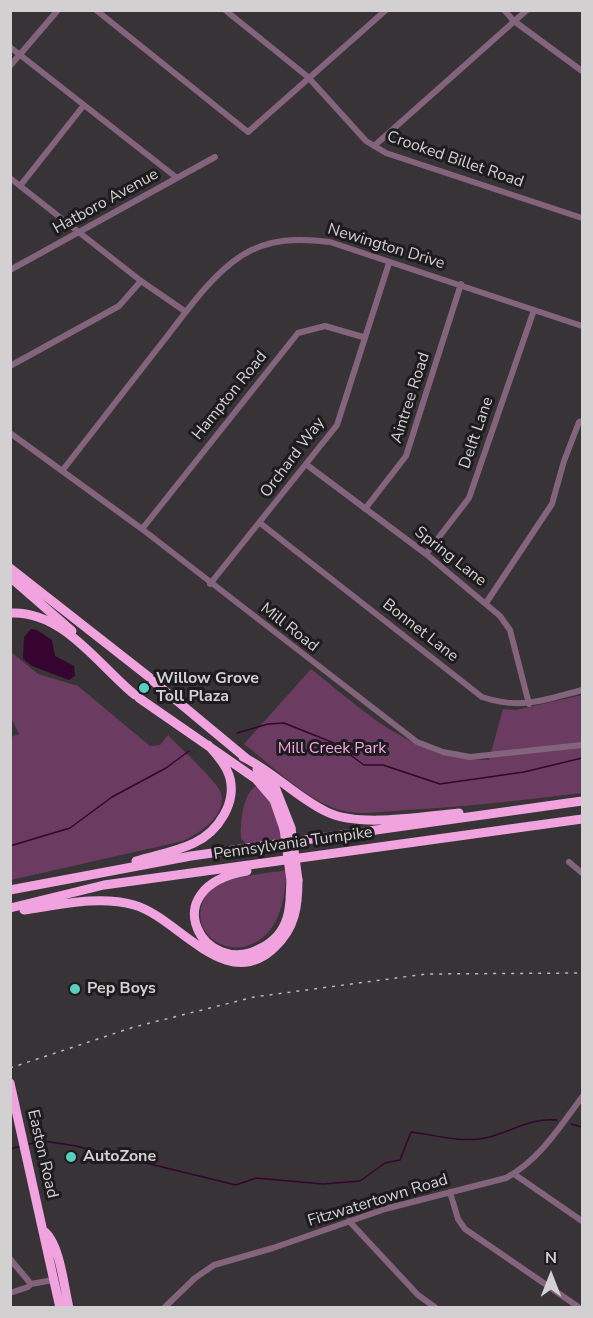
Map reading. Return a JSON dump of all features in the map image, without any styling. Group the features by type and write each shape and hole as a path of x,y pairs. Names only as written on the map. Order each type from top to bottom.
{"highway":[{"path":"13,573 73,632 77,641"},
{"path":"10,910 106,900 122,902 148,911 212,955 231,961 249,960 270,952 287,933 296,914 287,828 275,787 243,756 151,679 13,573"},
{"path":"10,613 25,613 46,620 77,641 162,717 241,767 266,789 274,800 287,828"},
{"path":"79,876 192,844 213,830 227,809 231,789 226,768 208,745"},
{"path":"243,756 263,766 313,805 328,813 348,818 381,819 554,804"},
{"name":"Pennsylvania Turnpike","path":"10,890 191,856 582,801"},
{"name":"Pennsylvania Turnpike","path":"10,910 104,885 582,819"},
{"path":"294,881 287,917 280,932 258,950 247,954 227,954 209,945 199,933 195,924 195,908 199,895 208,886 234,874 306,857"},
{"name":"Easton Road","path":"10,1083 26,1145 60,1308"},
{"name":"Easton Road","path":"45,1232 51,1237 56,1251 69,1308"}],"street":[{"path":"10,66 58,10"},
{"path":"96,10 248,132 386,10"},
{"name":"Crooked Billet Road","path":"225,10 308,77 374,146 386,153 582,218"},
{"path":"374,10 380,15"},
{"path":"504,10 514,21 582,71"},
{"path":"374,146 527,10"},
{"path":"10,47 177,178"},
{"path":"20,186 84,105"},
{"name":"Hatboro Avenue","path":"10,270 215,157"},
{"path":"10,178 141,281 186,312"},
{"name":"Newington Drive","path":"62,471 186,312 222,271 243,255 277,241 304,238 330,242 582,326"},
{"name":"Orchard Way","path":"210,584 337,425 363,337 389,263"},
{"path":"10,366 119,306 141,281"},
{"name":"Aintree Road","path":"365,509 406,456 461,284"},
{"name":"Delft Lane","path":"426,554 469,498 534,310"},
{"name":"Hampton Road","path":"142,529 298,333 325,326 363,337"},
{"path":"486,603 552,504 564,461 579,422 582,421"},
{"name":"Mill Road","path":"10,433 142,529 210,584 417,742 443,752 470,757 582,745"},
{"name":"Spring Lane","path":"307,465 426,554 486,603 510,630 529,704"},
{"name":"Bonnet Lane","path":"260,524 482,697 504,704 529,704 582,690"},
{"path":"569,862 582,873"},
{"name":"Fitzwatertown Road","path":"164,1308 195,1278 214,1265 273,1248 349,1221 450,1192 492,1183 514,1174 538,1155 582,1097"},
{"path":"514,1174 582,1221"},
{"path":"450,1192 458,1219 465,1229 580,1308"},
{"path":"349,1221 418,1295 436,1308"},
{"path":"10,1259 31,1284"},
{"path":"10,1293 31,1284 53,1280"}],"green space":[{"path":"11,652 38,674 78,686 150,746 160,745 168,735 206,773 221,793 220,809 211,823 183,841 11,880 11,737 19,734 11,718"},
{"name":"Mill Creek Park","path":"311,669 392,731 437,752 462,758 489,760 503,709 516,710 582,695 582,793 376,813 347,812 329,806 296,786 244,744"},
{"path":"257,786 269,798 284,840 246,844 241,838 242,817 248,794"},
{"path":"286,870 282,905 271,929 255,943 238,947 222,944 208,935 201,921 202,904 206,895 213,888 235,879"}],"shaded area":[{"path":"31,629 37,630 52,640 55,656 74,666 75,676 69,680 32,666 23,659 24,637"}],"waterway":[{"path":"237,733 268,724 284,723 334,743 364,765 383,765 440,784 524,772 582,758"},
{"path":"10,846 70,828 112,797 166,768 189,751"},
{"path":"29,1144 44,1141 76,1146 236,1185 256,1178 323,1184 360,1181 385,1163 400,1160 411,1132 458,1139 476,1139 494,1136 538,1121 557,1120"},
{"path":"571,1124 582,1127"},
{"path":"10,1149 21,1146"}],"railway":[{"path":"10,1068 134,1027 254,997 426,974 582,973"}],"place":[{"name":"Willow Grove Toll Plaza","path":"144,688"},
{"name":"Pep Boys","path":"75,989"},
{"name":"AutoZone","path":"71,1157"}]}
